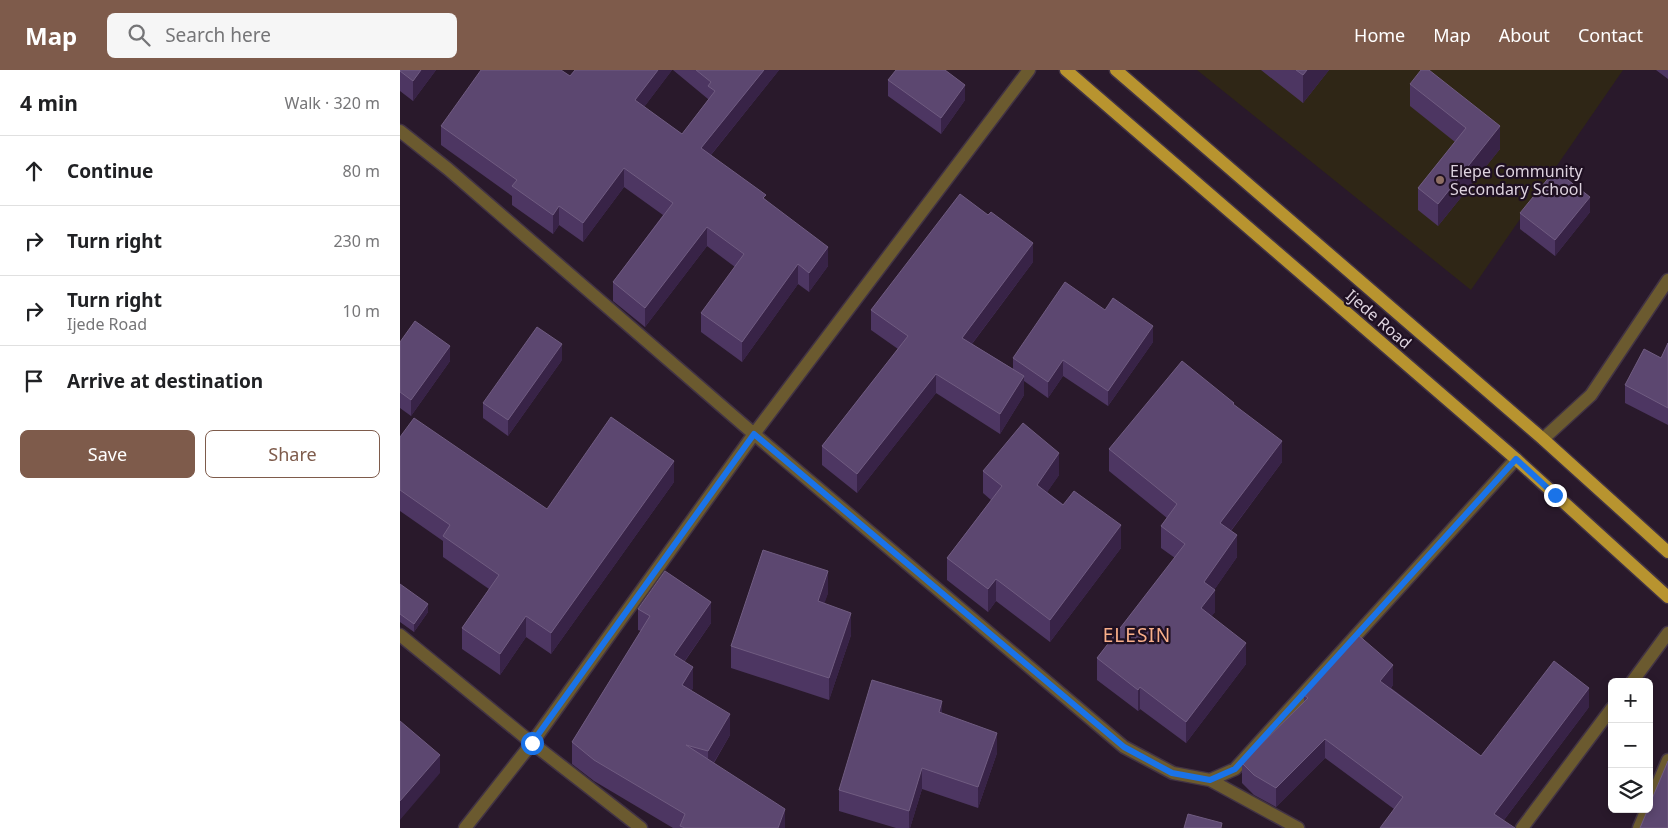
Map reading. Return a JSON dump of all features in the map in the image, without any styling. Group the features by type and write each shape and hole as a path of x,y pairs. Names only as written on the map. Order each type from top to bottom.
{"main road":[{"name":"Ijede Road","path":"1066,70 1516,459 1668,596"},
{"name":"Ijede Road","path":"1116,70 1542,439 1668,552"}],"street":[{"path":"465,828 532,743 754,434 1028,70"},
{"path":"400,131 448,169 754,434 1124,747 1172,773 1210,780 1298,828"},
{"path":"1542,439 1591,395 1668,280"},
{"path":"1210,780 1235,769 1516,459"},
{"path":"1635,678 1668,633"},
{"path":"400,635 532,743 641,828"},
{"path":"1522,828 1608,713"},
{"path":"1653,796 1668,760"},
{"path":"1639,828 1645,813"}],"shaded area":[{"name":"Elepe Community Secondary School","path":"1197,70 1623,70 1471,290"}],"building":[{"path":"400,70 421,70 413,81"},
{"path":"481,70 561,70 570,76 575,70 658,70 635,100 682,134 715,91 708,86 711,82 696,70 764,70 701,148 766,195 763,198 828,247 809,273 798,264 742,342 701,313 744,254 707,227 645,308 613,282 673,203 624,168 583,223 559,206 553,215 512,186 517,180 441,126"},
{"path":"896,70 945,70 965,85 941,118 888,80"},
{"path":"1296,70 1307,70 1303,75"},
{"path":"1421,70 1429,70 1500,126 1438,204 1418,188 1466,128 1410,84"},
{"path":"1555,170 1590,197 1555,240 1520,213"},
{"path":"960,194 988,215 991,212 1033,243 962,338 1024,376 1000,414 936,374 857,474 822,446 908,336 871,310"},
{"path":"1065,282 1105,310 1113,298 1153,326 1108,391 1063,360 1048,382 1013,358"},
{"path":"415,321 450,346 411,400 400,392 400,342"},
{"path":"537,327 562,344 508,420 483,403"},
{"path":"1668,343 1668,408 1625,385 1644,349 1661,358"},
{"path":"1182,361 1233,404 1282,441 1220,523 1237,535 1204,582 1215,590 1201,608 1246,643 1186,722 1140,687 1138,690 1097,658 1185,544 1161,526 1177,504 1109,449"},
{"path":"611,417 674,461 551,633 526,616 500,654 462,628 499,575 443,536 450,525 400,490 400,437 414,418 547,509"},
{"path":"1023,423 1059,453 1037,485 1063,505 1074,491 1121,525 1050,620 996,579 988,589 947,558 1002,486 983,471"},
{"path":"763,550 828,571 818,601 851,613 829,678 731,646"},
{"path":"665,571 711,602 674,655 693,667 682,685 730,714 708,751 686,745 785,809 778,828 685,828 680,826 685,814 594,760 572,742 650,616 638,609"},
{"path":"400,584 428,604 414,624 400,614"},
{"path":"1357,634 1393,665 1380,681 1481,756 1554,661 1589,688 1494,814 1515,828 1380,828 1403,797 1325,739 1276,788 1254,775 1242,763 1308,698 1304,695"},
{"path":"872,680 942,701 939,712 997,733 978,787 922,768 909,811 839,790"},
{"path":"400,721 440,755 400,801"},
{"path":"1668,761 1668,828 1640,828 1646,813 1653,813 1653,797"},
{"path":"1188,814 1222,823 1221,828 1184,828"}],"place":[{"name":"Elepe Community Secondary School","path":"1440,180"}],"district":[{"name":"ELESIN","path":"1137,635"}],"route":[{"path":"532,743 754,434 1124,747 1172,773 1210,780 1235,769 1516,459 1555,495"}]}
